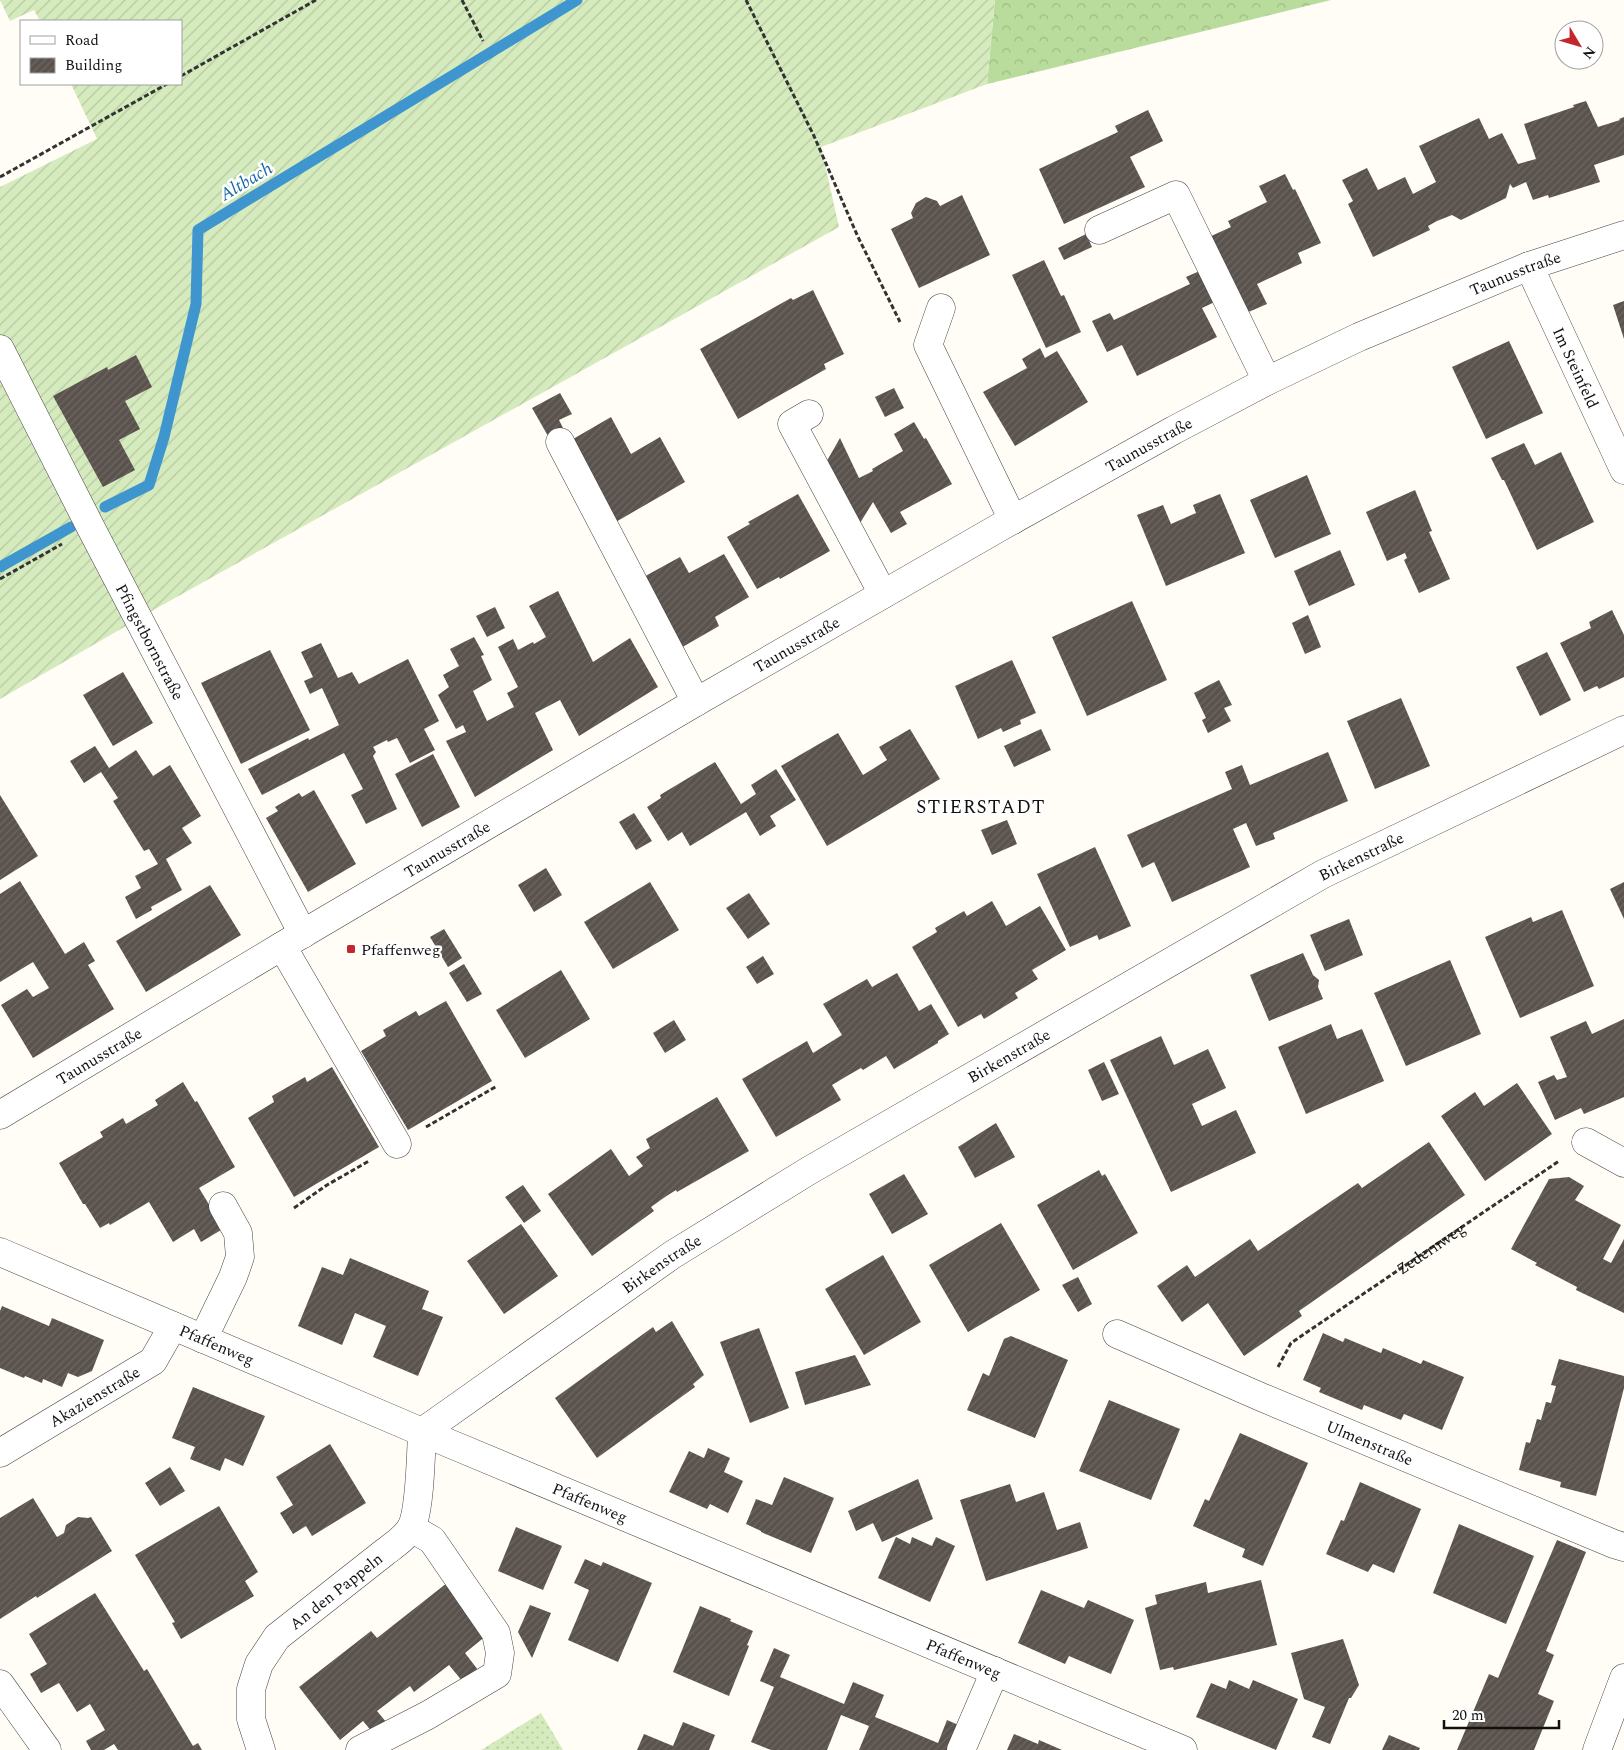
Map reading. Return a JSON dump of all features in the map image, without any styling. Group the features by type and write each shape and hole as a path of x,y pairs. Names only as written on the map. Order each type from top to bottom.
{"street":[{"path":"1099,230 1176,195 1266,381"},
{"name":"Taunusstraße","path":"0,1115 696,702 1013,520 1266,381 1359,337 1529,266 1624,235"},
{"name":"Im Steinfeld","path":"1529,266 1624,470"},
{"path":"941,308 928,346 1013,520"},
{"name":"Pfingstbornstraße","path":"0,349 91,528 292,940 397,1144"},
{"path":"809,414 792,424 883,594"},
{"path":"560,442 696,702"},
{"name":"Birkenstraße","path":"422,1432 672,1255 810,1170 1323,874 1624,730"},
{"path":"1586,1142 1624,1163"},
{"path":"203,1339 234,1278 240,1257 238,1233 224,1206"},
{"name":"Pfaffenweg","path":"0,1252 422,1432 1183,1750"},
{"name":"Akazienstraße","path":"0,1453 153,1361 174,1326"},
{"name":"Ulmenstraße","path":"1117,1334 1261,1397 1624,1547"},
{"path":"360,1750 428,1715 497,1674 500,1652 496,1633 432,1540 411,1528 416,1515 422,1432"},
{"name":"An den Pappeln","path":"261,1750 251,1719 251,1688 259,1664 277,1637 402,1539 411,1528"},
{"path":"961,1750 995,1671"},
{"path":"1597,1750 1624,1678"},
{"path":"0,1684 47,1750"}],"path":[{"path":"182,75 316,0"},
{"path":"462,0 483,41"},
{"path":"746,0 814,136 858,237 901,325"},
{"path":"0,177 165,85"},
{"path":"0,579 91,528"},
{"name":"Zedernweg","path":"1261,1397 1291,1342 1586,1142"}],"green space":[{"path":"0,0 995,0 987,84 821,147 839,227 157,608 0,699 0,187 97,139 71,85 182,85 182,20 39,20 34,10 10,21"},
{"path":"995,0 1331,0 987,84"},
{"path":"541,1713 563,1750 481,1750"}],"building":[{"path":"1586,101 1598,127 1624,117 1624,155 1594,165 1600,182 1549,198 1548,195 1533,200 1526,182 1513,188 1510,184 1506,198 1461,220 1452,215 1437,221 1428,226 1430,230 1373,257 1348,204 1353,201 1342,180 1367,168 1378,190 1405,177 1413,194 1436,182 1419,146 1479,118 1489,139 1502,133 1518,164 1536,159 1524,124"},
{"path":"1148,110 1163,141 1130,157 1145,187 1064,224 1039,169 1118,132 1115,126"},
{"path":"1285,174 1293,190 1295,189 1321,243 1298,253 1302,263 1257,284 1267,304 1244,314 1209,237 1231,227 1228,221 1267,202 1259,186"},
{"path":"962,195 990,255 919,288 891,229 913,218 911,213 916,203 926,197 937,201 940,206"},
{"path":"1086,234 1092,247 1064,260 1058,248"},
{"path":"1044,260 1061,296 1064,295 1081,332 1046,348 1012,275"},
{"path":"1204,269 1219,300 1202,308 1217,337 1137,376 1122,345 1107,352 1092,321 1110,313 1114,320 1190,284 1186,277"},
{"path":"813,290 844,354 824,364 826,369 738,419 700,349 791,298 793,300"},
{"path":"1624,301 1624,339 1613,305"},
{"path":"1509,341 1543,413 1486,439 1452,367"},
{"path":"1040,348 1045,358 1057,351 1088,402 1015,446 983,392 1027,368 1022,359"},
{"path":"136,355 152,387 125,401 140,429 119,440 135,470 103,487 53,396 107,367 108,370"},
{"path":"894,388 904,408 885,417 875,397"},
{"path":"560,393 572,414 559,420 563,428 548,436 532,408"},
{"path":"611,417 631,454 660,437 685,482 614,523 568,442"},
{"path":"914,422 924,439 926,438 952,484 900,512 907,524 891,533 873,502 857,528 824,466 840,438 859,478 903,451 894,434"},
{"path":"1524,443 1535,465 1561,452 1594,522 1537,550 1504,480 1502,480 1491,458"},
{"path":"1307,475 1331,534 1275,558 1250,500"},
{"path":"1415,490 1432,531 1429,532 1450,579 1419,593 1404,560 1407,558 1405,553 1387,561 1366,512"},
{"path":"798,494 830,551 780,579 779,577 757,589 727,537 750,524 748,522"},
{"path":"1220,494 1245,553 1166,586 1137,515 1163,505 1171,524 1196,513 1193,505"},
{"path":"1340,550 1355,585 1309,606 1294,571"},
{"path":"724,554 749,597 715,617 719,626 679,649 640,579 680,557 689,573"},
{"path":"558,591 593,662 630,638 658,687 579,736 560,700 535,713 553,750 475,797 446,741 466,732 463,725 456,729 438,695 449,687 443,675 459,666 450,649 474,637 484,655 481,656 492,680 473,691 487,721 514,707 507,693 518,687 498,647 513,639 518,650 546,637 529,606"},
{"path":"1132,601 1167,680 1087,716 1052,637"},
{"path":"495,607 505,628 487,637 476,616"},
{"path":"1612,610 1624,635 1624,677 1599,689 1597,686 1584,692 1560,643 1591,628 1589,622"},
{"path":"1308,615 1321,647 1305,654 1292,623"},
{"path":"321,643 338,678 352,672 359,684 408,659 439,721 424,729 435,750 410,763 397,738 388,742 387,740 373,747 376,752 373,756 397,809 366,824 351,795 363,789 344,753 262,795 248,769 308,738 309,740 339,725 322,688 310,694 304,681 313,677 301,652"},
{"path":"270,650 310,730 241,764 201,683"},
{"path":"1547,652 1571,700 1540,716 1516,667"},
{"path":"1012,660 1036,713 1020,720 1021,724 1003,732 1001,728 978,739 955,686"},
{"path":"123,672 153,723 113,746 83,695"},
{"path":"1219,680 1232,705 1224,708 1231,721 1208,733 1202,720 1206,718 1194,693"},
{"path":"1401,698 1430,766 1375,789 1347,721"},
{"path":"910,729 940,779 827,846 781,766 838,733 863,775 887,760 879,747"},
{"path":"1041,729 1051,750 1014,767 1004,746"},
{"path":"95,746 109,768 136,750 153,776 170,765 201,816 182,828 192,843 166,859 182,890 151,907 152,910 136,919 125,897 141,888 135,876 158,864 149,849 144,851 113,801 118,798 101,772 84,783 70,761"},
{"path":"1328,752 1348,801 1273,833 1275,839 1256,846 1246,823 1233,829 1250,867 1172,902 1154,862 1142,868 1127,835 1232,789 1225,772 1242,765 1250,785"},
{"path":"433,754 460,807 422,827 395,774"},
{"path":"715,762 741,804 756,794 751,785 776,769 796,800 770,816 776,826 760,836 746,812 690,846 682,832 668,841 647,807 661,798 660,795"},
{"path":"314,790 356,864 308,892 266,818 278,811 275,807 299,793 302,797"},
{"path":"0,795 38,856 0,880"},
{"path":"634,813 652,841 636,850 619,822"},
{"path":"1007,820 1017,844 992,855 981,830"},
{"path":"1095,847 1131,926 1099,940 1097,935 1070,947 1037,874"},
{"path":"546,868 562,895 534,912 518,885"},
{"path":"20,881 65,954 84,942 95,961 88,965 114,1009 33,1058 1,1005 27,989 33,997 49,988 33,962 0,982 0,894"},
{"path":"650,882 679,930 613,969 584,922"},
{"path":"1624,882 1624,919 1610,889"},
{"path":"210,885 241,935 146,992 116,941"},
{"path":"749,893 770,924 748,939 726,908"},
{"path":"992,901 1006,926 1040,906 1066,950 1032,970 1038,979 1015,993 1018,998 984,1019 981,1014 958,1027 912,947 937,932 935,928 964,911 967,916"},
{"path":"1562,910 1594,986 1520,1018 1485,937 1531,917 1533,922"},
{"path":"1349,919 1363,955 1325,971 1310,935"},
{"path":"444,929 462,958 448,967 430,937"},
{"path":"1303,953 1313,975 1319,980 1318,987 1323,999 1269,1021 1250,975"},
{"path":"763,956 774,974 757,984 746,967"},
{"path":"1450,960 1481,1034 1406,1066 1374,993"},
{"path":"464,964 482,994 467,1002 449,973"},
{"path":"561,970 590,1019 525,1058 496,1010"},
{"path":"897,973 919,1011 931,1004 949,1034 938,1041 938,1043 894,1069 886,1056 863,1070 861,1068 847,1076 832,1085 841,1100 776,1137 742,1079 807,1041 813,1053 842,1035 823,1004 867,979 872,987"},
{"path":"446,1001 492,1081 408,1130 361,1051 386,1036 383,1030 416,1011 419,1016"},
{"path":"1624,1019 1624,1097 1584,1114 1581,1108 1555,1120 1538,1082 1554,1075 1557,1080 1567,1077 1550,1037 1586,1021 1592,1034"},
{"path":"674,1020 686,1040 665,1053 653,1033"},
{"path":"1331,1024 1337,1039 1362,1029 1384,1081 1306,1114 1278,1047"},
{"path":"1161,1036 1174,1065 1208,1049 1226,1088 1192,1104 1202,1126 1236,1110 1256,1153 1171,1192 1110,1060"},
{"path":"1104,1062 1119,1094 1102,1101 1088,1070"},
{"path":"332,1067 379,1147 294,1197 248,1118 274,1102 272,1096 305,1077 307,1082"},
{"path":"183,1082 195,1102 197,1101 235,1167 199,1188 216,1216 221,1230 201,1242 194,1229 173,1242 149,1202 110,1225 109,1223 100,1228 85,1204 83,1204 59,1163 103,1137 100,1132 123,1118 126,1124 158,1105 155,1100"},
{"path":"1517,1083 1552,1134 1485,1181 1441,1116 1475,1092 1484,1106"},
{"path":"717,1097 749,1151 665,1197 651,1207 654,1211 592,1256 548,1194 611,1149 629,1176 643,1166 636,1157 650,1148 646,1139"},
{"path":"996,1123 1015,1157 975,1178 958,1147"},
{"path":"1429,1142 1465,1195 1299,1311 1302,1316 1244,1356 1208,1303 1182,1322 1157,1286 1187,1265 1195,1277 1250,1239 1258,1251 1358,1183 1362,1188"},
{"path":"1099,1170 1102,1176 1105,1174 1138,1233 1073,1270 1037,1205"},
{"path":"904,1174 928,1214 892,1234 869,1194"},
{"path":"1569,1177 1584,1186 1575,1200 1621,1225 1603,1259 1611,1263 1624,1239 1624,1313 1576,1290 1577,1287 1535,1265 1537,1263 1511,1249 1549,1179"},
{"path":"523,1185 541,1211 524,1223 505,1197"},
{"path":"1001,1223 1040,1290 968,1332 929,1265"},
{"path":"521,1224 558,1276 504,1314 467,1261"},
{"path":"883,1255 921,1322 864,1355 825,1289"},
{"path":"350,1258 429,1291 422,1309 443,1317 418,1376 373,1357 386,1326 355,1313 342,1345 298,1326 322,1267 343,1275"},
{"path":"1078,1277 1092,1304 1078,1312 1062,1285"},
{"path":"2,1306 49,1326 52,1318 104,1340 92,1371 78,1377 68,1373 62,1387 43,1379 42,1383 25,1376 24,1378 0,1368 0,1311"},
{"path":"672,1321 704,1375 693,1384 695,1387 597,1458 555,1398 653,1327 656,1332"},
{"path":"759,1328 789,1408 750,1423 720,1342"},
{"path":"1323,1333 1343,1342 1345,1338 1381,1353 1383,1348 1421,1364 1423,1360 1464,1377 1442,1430 1404,1414 1401,1420 1364,1405 1362,1410 1319,1392 1321,1388 1303,1380"},
{"path":"1011,1336 1068,1360 1035,1438 967,1410 983,1373 989,1376 1004,1339"},
{"path":"855,1355 871,1385 805,1405 795,1372"},
{"path":"1559,1359 1624,1376 1624,1388 1596,1496 1560,1487 1561,1482 1519,1470 1526,1442 1530,1443 1537,1419 1541,1420 1546,1402 1551,1403 1556,1386 1551,1385"},
{"path":"193,1387 265,1416 243,1466 225,1458 220,1471 190,1459 195,1447 172,1438"},
{"path":"1109,1400 1180,1429 1151,1500 1079,1471"},
{"path":"1240,1433 1308,1463 1263,1566 1242,1557 1245,1549 1193,1526 1205,1499 1209,1501"},
{"path":"330,1444 366,1503 312,1536 306,1526 293,1534 280,1513 293,1505 276,1477"},
{"path":"708,1448 730,1458 724,1472 743,1481 728,1513 710,1504 707,1509 669,1492 689,1451 704,1458"},
{"path":"170,1467 185,1491 160,1506 145,1483"},
{"path":"784,1477 834,1498 811,1553 746,1524 756,1499 772,1505"},
{"path":"918,1479 933,1519 882,1542 873,1523 856,1531 848,1511"},
{"path":"1360,1482 1421,1509 1394,1573 1373,1564 1368,1572 1326,1554 1341,1520 1344,1521"},
{"path":"1010,1484 1016,1502 1044,1492 1057,1530 1080,1522 1088,1548 986,1581 960,1500"},
{"path":"33,1498 57,1537 64,1533 66,1525 78,1517 91,1517 112,1551 0,1619 0,1518"},
{"path":"219,1506 258,1572 245,1581 254,1596 181,1639 172,1623 175,1622 135,1555"},
{"path":"1459,1524 1534,1556 1506,1624 1433,1593"},
{"path":"516,1527 562,1546 543,1590 498,1571"},
{"path":"896,1537 910,1544 912,1537 932,1546 936,1537 955,1546 930,1602 878,1578"},
{"path":"1557,1540 1586,1552 1546,1651 1554,1655 1538,1694 1554,1701 1534,1750 1457,1750 1489,1674 1498,1678"},
{"path":"585,1559 601,1566 603,1562 652,1583 618,1662 568,1640 589,1590 574,1583"},
{"path":"1261,1580 1277,1645 1174,1670 1173,1667 1160,1670 1145,1608 1157,1604 1155,1595 1206,1582 1208,1593"},
{"path":"447,1583 487,1635 465,1653 478,1670 463,1682 449,1665 414,1692 410,1686 377,1711 391,1728 378,1739 363,1721 340,1740 299,1687 371,1631 377,1638"},
{"path":"1041,1590 1084,1608 1088,1600 1134,1620 1111,1674 1069,1656 1065,1664 1018,1643"},
{"path":"95,1593 144,1671 147,1669 193,1746 198,1743 202,1750 118,1750 114,1744 104,1750 91,1750 86,1741 105,1730 90,1704 77,1712 59,1683 41,1693 30,1674 47,1664 29,1634"},
{"path":"530,1605 551,1613 532,1658 518,1632"},
{"path":"700,1606 753,1631 729,1696 673,1672"},
{"path":"1343,1639 1359,1685 1351,1698 1349,1698 1330,1744 1312,1737 1325,1707 1304,1699 1291,1653"},
{"path":"774,1648 790,1655 780,1677 844,1704 853,1682 884,1695 875,1717 938,1743 947,1720 963,1727 954,1750 859,1750 869,1726 841,1715 827,1750 771,1750 751,1742 774,1687 760,1681"},
{"path":"1229,1680 1249,1689 1253,1680 1298,1699 1276,1750 1196,1717 1211,1683 1226,1689"},
{"path":"683,1722 715,1735 709,1750 637,1750 644,1734 673,1746"},
{"path":"1014,1734 1038,1744 1039,1740 1062,1750 1007,1750"},
{"path":"1389,1735 1420,1748 1419,1750 1382,1750"}],"waterway":[{"name":"Altbach","path":"105,507 149,485 164,437 196,304 198,230 577,0"},
{"name":"Altbach","path":"0,567 71,527"}],"place":[{"name":"Pfaffenweg","path":"351,949"}],"district":[{"name":"STIERSTADT","path":"981,806"}]}
